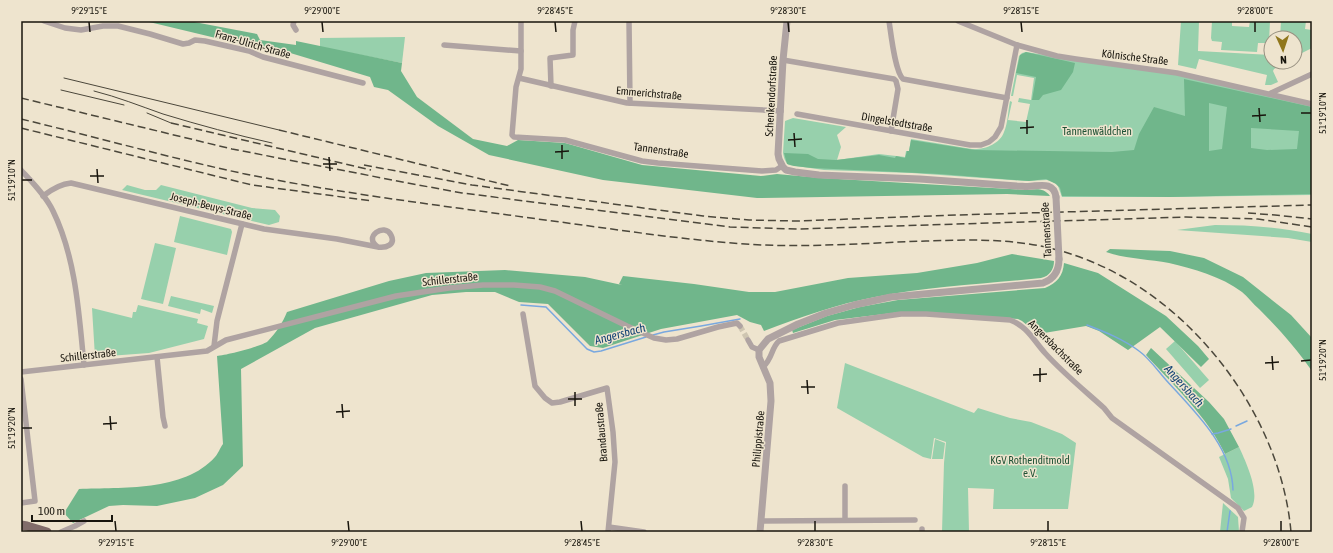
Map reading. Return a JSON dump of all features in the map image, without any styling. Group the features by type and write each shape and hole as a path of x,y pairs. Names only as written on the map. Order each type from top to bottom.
{"main road":[{"path":"21,525 47,532"}],"street":[{"name":"Franz-Ulrich-Straße","path":"44,21 65,28 81,30 103,26 118,26 183,44 196,40 205,41 249,51 262,57 363,83"},
{"path":"294,21 296,30"},
{"path":"518,78 521,69 521,21"},
{"path":"551,86 550,58 573,55 573,30 575,21"},
{"path":"629,21 630,103"},
{"name":"Schenkendorfstraße","path":"784,168 778,154 783,60 787,21"},
{"path":"889,21 897,69 900,77 903,79 1007,98 1017,45"},
{"name":"Kölnische Straße","path":"958,21 1017,45 1076,60 1177,73 1312,104"},
{"path":"444,45 521,51"},
{"path":"783,60 890,78 896,81 898,89 890,131"},
{"path":"1270,94 1312,74"},
{"name":"Emmerichstraße","path":"518,78 630,103 781,111"},
{"name":"Tannenstraße","path":"518,78 514,92 512,135 514,137 565,140 642,161 658,163 762,172 784,168 819,175 920,179 1031,187 1043,184 1052,188 1056,197 1059,259 1056,273 1046,282 897,296 854,305 826,313 781,331 764,342 759,350"},
{"name":"Dingelstedtstraße","path":"797,114 976,146 993,140 1001,128 1007,98"},
{"path":"21,170 53,210 59,224 70,263 77,297 84,365"},
{"name":"Joseph-Beuys-Straße","path":"43,196 63,184 71,183 264,229 337,239 378,248"},
{"path":"214,346 217,321 242,224"},
{"name":"Schillerstraße","path":"21,372 207,351 226,340 396,296 449,288 514,285 540,287 555,291 654,338 666,340 677,339 737,323 740,326"},
{"name":"Brandaustraße","path":"523,314 535,386 545,398 552,403 560,402 607,388 613,432 615,462 608,530"},
{"name":"Angersbachstraße","path":"763,367 771,358 775,344 779,341 838,323 901,314 926,314 1010,320 1016,322 1032,335 1045,353 1112,418 1238,508 1244,518 1242,532"},
{"path":"748,340 752,346 759,350"},
{"name":"Philippistraße","path":"759,350 759,357 770,383 772,401 760,532"},
{"path":"157,357 165,426"},
{"path":"21,378 35,501 21,503"},
{"path":"845,486 845,520"},
{"path":"761,521 915,520"},
{"path":"61,532 84,521"},
{"path":"608,530 644,532"}],"green space":[{"path":"145,21 189,21 257,34 260,40 296,45 296,41 402,63 401,71 417,97 473,139 507,146 518,140 565,143 642,165 761,176 777,174 1028,190 1037,189 1043,190 1050,196 1007,194 757,198 603,180 489,155 438,126 388,90 374,87 370,77 287,52 220,39"},
{"path":"1181,21 1199,21 1198,51 1263,55 1263,70 1274,70 1278,82 1271,85 1265,85 1267,75 1199,59 1196,69 1178,65"},
{"path":"1212,21 1232,21 1232,26 1249,27 1250,21 1270,21 1270,30 1263,30 1263,43 1258,43 1257,52 1221,50 1222,42 1212,41"},
{"path":"1281,21 1306,21 1305,29 1312,30 1312,48 1303,52 1303,30 1280,30"},
{"path":"405,37 402,63 320,47 320,38"},
{"name":"Tannenwäldchen","path":"1026,52 1177,75 1312,106 1312,195 1062,197 1058,186 1047,180 1026,181 912,173 824,170 789,165 785,160 783,153 785,121 793,118 846,127 837,135 841,147 837,160 879,154 905,157 906,151 909,151 911,139 972,149 991,145 999,140 1004,132 1010,101 1012,102 1008,120 1026,122 1030,104 1018,102 1019,98 1031,100 1034,78 1017,75 1013,96 1011,96 1019,56"},
{"path":"1026,52 1075,63 1073,72 1061,90 1043,95 1039,100 1032,100 1036,77 1016,73 1020,55"},
{"path":"1184,79 1312,107 1312,194 1170,197 1062,196 1060,188 1056,184 1046,179 1029,181 939,174 812,168 787,164 784,153 808,154 818,159 836,160 879,155 905,158 907,151 909,151 911,140 975,150 1112,152 1134,150 1139,134 1154,107 1185,116","holes":["1209,103 1227,107 1222,149 1209,151","1251,128 1299,131 1297,149 1267,150 1251,148"]},
{"path":"127,185 145,190 156,190 161,185 252,208 275,210 280,216 279,222 269,225 122,190"},
{"path":"180,216 231,229 232,232 227,255 174,242"},
{"path":"1215,225 1264,227 1312,234 1312,242 1288,238 1177,230"},
{"path":"155,243 176,248 163,304 141,299"},
{"path":"1110,249 1170,251 1204,258 1243,277 1291,315 1312,338 1312,371 1273,324 1244,294 1234,286 1216,277 1188,268 1169,263 1129,258 1106,252"},
{"path":"1012,254 1054,261 1053,267 1049,274 1041,278 916,290 847,303 819,311 764,331 761,325 750,322 737,315 661,329 603,348 590,346 548,304 519,302 495,292 466,292 432,295 315,328 241,369 243,466 223,485 195,498 157,506 109,506 73,523 64,513 79,489 132,487 169,482 187,476 202,468 215,457 223,444 217,356 244,350 265,343 276,331 287,312 389,281 426,273 505,270 585,277 622,285 619,284 623,276 749,292 775,292 848,278 917,273 977,263"},
{"path":"1064,263 1098,273 1166,316 1198,346 1209,359 1201,367 1160,327 1128,350 1099,331 1086,326 1038,334 1018,319 926,313 901,312 835,320 793,333 792,330 827,316 860,307 898,300 1045,288 1053,284 1059,278"},
{"path":"171,296 214,306 212,313 201,309 200,314 168,306"},
{"path":"138,305 198,319 197,323 208,326 204,339 149,353 95,357 92,308 132,318 133,312 136,312"},
{"path":"1175,341 1209,380 1200,388 1166,349"},
{"path":"1151,348 1209,402 1224,419 1239,447 1225,454 1218,440 1199,414 1146,355"},
{"name":"KGV Rothenditmold e.V.","path":"845,363 974,413 978,408 1010,418 1031,422 1062,434 1076,443 1068,509 993,509 994,489 968,488 969,532 942,532 946,442 934,438 931,459 923,457 837,408"},
{"path":"935,439 945,443 943,459 932,459"},
{"path":"1239,447 1251,477 1254,493 1252,507 1244,511 1231,498 1228,479 1219,457"},
{"path":"1223,503 1238,517 1239,532 1220,532"}],"waterway":[{"name":"Angersbach","path":"521,305 546,307 587,349 594,352 646,337"},
{"name":"Angersbach","path":"653,335 740,319"},
{"name":"Angersbach","path":"1087,325 1120,339 1143,354 1150,361 1210,430 1226,459 1231,474 1233,490"},
{"path":"1236,426 1247,421"},
{"path":"1212,434 1231,429"},
{"name":"Angersbach","path":"1227,532 1230,511"}],"tunnel":[{"path":"740,326 748,340"}],"tram line":[{"path":"64,78 279,130"},
{"path":"61,90 124,105"},
{"path":"94,91 163,114 272,143"},
{"path":"147,113 171,123"}],"railway":[{"path":"21,98 232,149 462,193 730,227 797,229 1186,217 1258,219 1312,227"},
{"path":"21,119 245,174 320,188 661,236 780,246 989,240 1029,244 1069,253 1090,261 1129,280 1165,305 1198,336 1226,370 1251,407 1270,448 1284,489 1291,532"},
{"path":"171,123 371,170"},
{"path":"21,128 252,185 372,201"},
{"path":"279,130 510,186"},
{"path":"364,165 472,185 703,216 749,220 797,221 1312,205"},
{"path":"1248,213 1312,219"}]}
